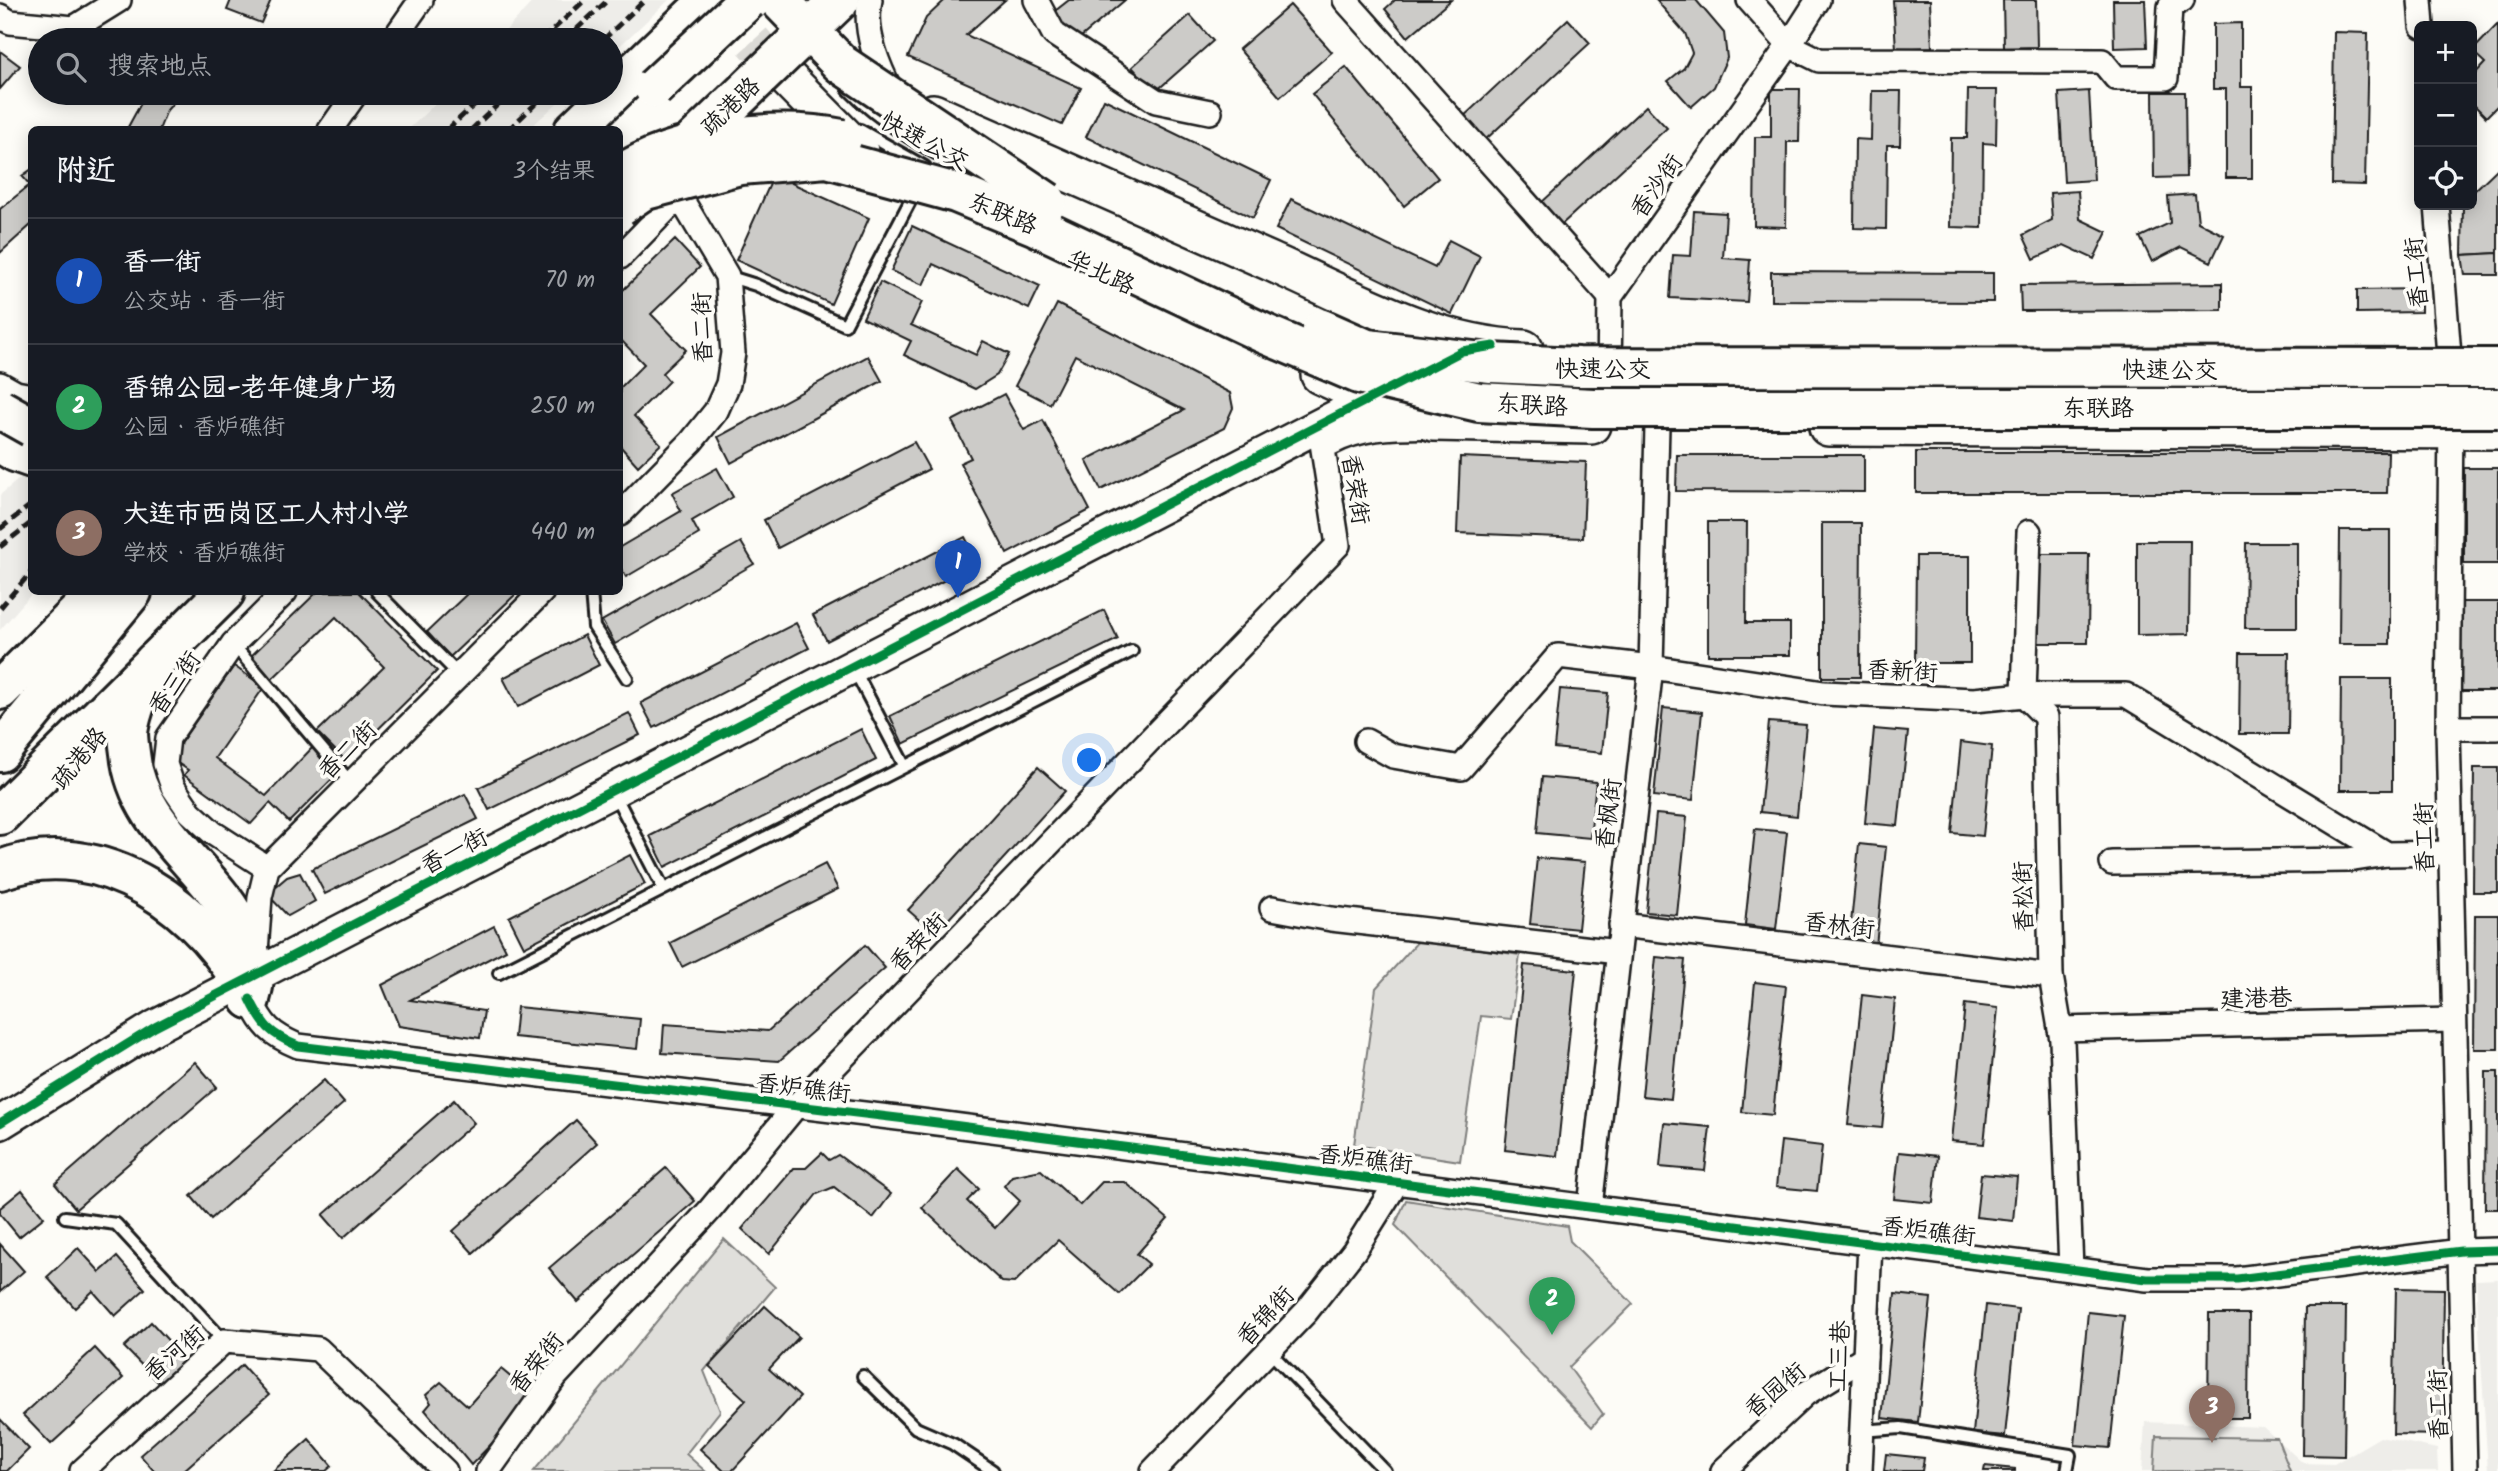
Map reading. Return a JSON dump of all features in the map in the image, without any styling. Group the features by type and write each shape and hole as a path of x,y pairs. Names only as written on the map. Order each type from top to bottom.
{"highway":[{"path":"623,83 709,0"},
{"path":"615,126 748,0"},
{"path":"779,0 841,64 1047,206"},
{"name":"疏港路","path":"623,209 835,17"},
{"path":"578,126 600,105"},
{"name":"东联路","path":"623,173 636,163 686,145 742,137 811,133 907,151 953,165 1367,348 1478,362 1578,367 2498,368"},
{"name":"东联路","path":"623,204 642,191 740,165 827,158 956,193 1036,226 1263,333 1359,374 1479,402 1593,408 2498,408"},
{"path":"0,409 28,425"},
{"path":"0,443 28,456"},
{"path":"8,685 96,595"},
{"path":"0,752 130,595"},
{"path":"0,815 222,595"},
{"path":"154,662 136,699 128,734 131,766 141,794 159,825 228,907 242,929 249,947 249,986"},
{"name":"疏港路","path":"0,852 74,766 154,662"},
{"path":"0,870 38,860 75,860 110,869 144,884 188,915 249,986"}],"main road":[{"path":"835,17 891,91 924,109 1271,261 1351,300 1433,332 1610,375 2450,377 2498,352"},
{"name":"华北路","path":"781,72 856,149 935,180 1372,398 1399,411 1433,422 1607,426 2498,429"}],"street":[{"path":"0,16 10,22 74,28 119,0"},
{"path":"401,28 421,0"},
{"path":"870,0 868,24 873,46 891,91"},
{"path":"1036,0 1054,34 1156,101 1210,112"},
{"path":"1345,0 1610,296 1607,426"},
{"path":"1749,0 1789,45 1819,60 2102,61 2116,78 2166,78 2171,7 2182,0"},
{"name":"香沙街","path":"1610,296 1789,45 1818,0"},
{"path":"2420,0 2422,21"},
{"path":"623,254 680,197 781,72"},
{"path":"333,126 348,105"},
{"name":"香二街","path":"623,511 691,442 716,411 728,384 733,353 727,276 680,197"},
{"name":"香工街","path":"2437,210 2450,377 2448,728 2465,1471"},
{"name":"香一街","path":"0,1123 155,1027 249,986 857,674 1372,398 1427,373 1462,351 1494,346"},
{"path":"0,384 16,393 28,395"},
{"path":"0,432 28,421"},
{"name":"香一街","path":"857,674 1346,430 1373,424 1433,422"},
{"name":"香枫街","path":"1590,1207 1651,667 1657,426"},
{"name":"香荣街","path":"488,1471 555,1377 709,1211 795,1107 1338,545 1322,443"},
{"path":"2024,695 2029,532"},
{"name":"香三街","path":"267,867 213,833 190,812 173,787 165,764 168,738 233,644 282,595"},
{"name":"香二街","path":"267,867 539,595"},
{"name":"香新街","path":"1366,741 1393,756 1461,768 1558,656 1824,693 1974,700 2024,695 2126,695 2387,854"},
{"name":"香松街","path":"2024,695 2046,717 2051,976 2060,1028 2071,1269"},
{"path":"2448,728 2498,728"},
{"path":"2112,863 2348,860 2387,854 2450,853"},
{"path":"249,986 260,897 267,867"},
{"path":"1272,908 1331,919 1618,952"},
{"name":"香林街","path":"1621,925 2051,976"},
{"name":"香一街","path":"0,1146 166,1042 249,986"},
{"name":"香炉礁街","path":"249,986 260,1020 274,1035 298,1046 1396,1182 2147,1279 2237,1279 2460,1251 2498,1250"},
{"name":"建港巷","path":"2060,1028 2454,1020"},
{"name":"香锦街","path":"1153,1471 1306,1312 1354,1251 1396,1182"},
{"name":"工三巷","path":"1860,1471 1870,1243"},
{"name":"香河街","path":"82,1471 224,1341 318,1349 445,1471"},
{"name":"香园街","path":"1723,1471 1805,1394 1865,1357"}],"lane":[{"name":"快速公交","path":"838,79 886,121 923,148 985,179"},
{"name":"快速公交","path":"851,122 935,180 1280,331 1361,362"},
{"path":"727,276 755,285 845,325 935,180"},
{"path":"1009,192 1047,206"},
{"path":"1309,333 1366,355 1427,373"},
{"path":"380,595 459,675"},
{"path":"592,595 594,627 627,678"},
{"path":"233,644 351,783"},
{"path":"499,973 1132,651"},
{"path":"857,674 904,765"},
{"path":"617,798 663,888"},
{"path":"65,1217 116,1224 224,1341"},
{"path":"1269,1351 1385,1471"},
{"path":"863,1376 916,1428 953,1444 993,1471"},
{"path":"1861,1431 1901,1428 2070,1455 2067,1471"}],"shaded area":[{"path":"534,0 669,0 623,43 623,28 508,28"},
{"path":"434,105 555,105 532,126 412,126"},
{"path":"28,472 28,595 30,595 0,630 0,495"},
{"path":"1419,940 1520,955 1511,1019 1481,1016 1460,1161 1354,1145 1376,988"},
{"path":"1406,1200 1567,1226 1570,1241 1633,1304 1569,1367 1603,1414 1592,1427 1395,1225"},
{"path":"724,1239 775,1287 704,1371 720,1411 686,1454 705,1471 534,1471"},
{"path":"2498,1279 2498,1471 2488,1471 2476,1280"},
{"path":"2145,1422 2263,1427 2303,1463 2334,1464 2380,1437 2437,1449 2438,1471 2142,1471"},
{"path":"2156,1436 2277,1438 2290,1471 2154,1471"}],"building":[{"path":"231,0 271,0 261,23 227,10"},
{"path":"945,0 1005,0 966,35 1081,88 1062,125 908,57 926,18"},
{"path":"1069,0 1125,0 1074,43 1050,15"},
{"path":"1395,0 1451,0 1408,37 1385,9"},
{"path":"1656,0 1696,0 1724,33 1727,58 1714,87 1691,107 1668,81 1684,68 1692,53 1685,33"},
{"path":"1893,0 1930,0 1932,47 1896,49"},
{"path":"2003,0 2036,0 2037,47 2004,48"},
{"path":"2113,0 2145,0 2147,47 2114,48"},
{"path":"1290,5 1332,52 1280,97 1239,49"},
{"path":"1190,15 1213,41 1155,92 1132,67"},
{"path":"1568,19 1590,43 1484,141 1462,118"},
{"path":"2241,23 2241,87 2252,87 2252,178 2226,178 2226,89 2213,89 2213,24"},
{"path":"2498,24 2498,105 2486,117 2477,108 2477,72 2485,63 2477,56 2477,46"},
{"path":"2334,32 2368,33 2365,185 2332,184"},
{"path":"0,51 20,66 0,89"},
{"path":"1346,67 1438,178 1404,206 1312,94"},
{"path":"1771,89 1800,89 1799,142 1787,142 1786,227 1754,226 1755,137 1771,137"},
{"path":"1968,90 1997,90 1996,144 1983,143 1982,228 1950,227 1951,138 1967,138"},
{"path":"1872,91 1901,91 1900,145 1887,145 1886,229 1854,228 1855,139 1871,140"},
{"path":"2089,91 2094,180 2064,182 2059,93"},
{"path":"2153,92 2185,92 2186,177 2154,178"},
{"path":"1104,99 1271,180 1253,218 1086,137"},
{"path":"140,105 171,105 161,126 129,126"},
{"path":"1646,106 1667,128 1561,225 1541,203"},
{"path":"2498,168 2498,253 2462,255 2463,210 2477,210 2477,188"},
{"path":"28,172 28,183 22,176"},
{"path":"774,175 869,218 831,304 736,260"},
{"path":"28,187 28,228 0,253 0,209"},
{"path":"2078,191 2080,219 2107,232 2094,259 2064,245 2034,259 2023,235 2052,220 2050,193"},
{"path":"2195,194 2198,222 2224,235 2211,262 2181,247 2152,262 2140,237 2170,223 2168,196"},
{"path":"1291,199 1435,268 1449,240 1480,256 1452,314 1276,229"},
{"path":"1694,211 1726,213 1723,258 1750,260 1747,302 1670,298 1673,255 1691,256"},
{"path":"912,226 1040,286 1029,309 933,264 923,285 891,271"},
{"path":"675,240 700,267 651,314 686,350 662,373 669,381 634,416 661,444 638,466 623,449 623,385 644,364 623,342 623,290"},
{"path":"2498,253 2498,275 2465,275 2462,255"},
{"path":"1771,272 1993,273 1993,302 1771,301"},
{"path":"880,282 922,302 911,325 976,355 983,341 1009,354 997,375 975,389 904,355 911,341 863,318"},
{"path":"2222,283 2222,310 2021,311 2020,285"},
{"path":"2421,289 2421,312 2357,313 2357,290"},
{"path":"1057,304 1230,393 1233,408 1224,428 1101,490 1086,460 1184,410 1075,355 1050,404 1015,386"},
{"path":"868,356 882,381 731,463 718,437"},
{"path":"1004,394 1024,430 1043,420 1090,510 1007,554 960,463 971,458 952,421"},
{"path":"914,442 929,469 778,548 764,520"},
{"path":"1916,452 2388,452 2387,493 1916,493"},
{"path":"1677,455 1864,455 1864,492 1676,491"},
{"path":"1460,457 1586,462 1583,538 1457,533"},
{"path":"717,468 733,497 692,521 699,534 626,577 623,572 623,545 681,511 672,493"},
{"path":"2464,468 2498,468 2498,564 2464,564"},
{"path":"1708,522 1747,522 1746,623 1790,623 1790,655 1708,655"},
{"path":"1822,523 1861,523 1860,677 1822,677"},
{"path":"2340,530 2390,530 2390,644 2339,644"},
{"path":"965,537 978,563 827,641 813,615"},
{"path":"2137,541 2190,541 2189,634 2137,635"},
{"path":"741,542 754,564 615,644 602,621"},
{"path":"2246,543 2297,543 2297,628 2245,628"},
{"path":"2034,554 2089,554 2088,643 2034,643"},
{"path":"1916,556 1970,556 1970,663 1915,663"},
{"path":"314,595 362,595 437,671 346,761 317,732 384,667 336,617 269,682 247,660"},
{"path":"466,595 515,595 450,657 427,632"},
{"path":"2461,602 2498,602 2498,691 2460,691"},
{"path":"1104,610 1118,639 903,744 890,716"},
{"path":"796,623 809,648 654,728 641,703"},
{"path":"584,635 599,665 518,707 503,678"},
{"path":"2240,653 2289,653 2288,734 2239,734"},
{"path":"234,666 264,687 215,758 266,796 313,747 338,773 289,822 270,803 251,824 184,775 188,770 170,758"},
{"path":"2341,679 2392,679 2392,790 2340,790"},
{"path":"1560,689 1608,693 1602,753 1554,748"},
{"path":"1663,708 1702,712 1693,800 1654,796"},
{"path":"629,713 640,735 489,810 478,788"},
{"path":"1769,722 1806,725 1797,816 1760,812"},
{"path":"861,729 876,760 665,867 650,836"},
{"path":"1874,729 1908,732 1898,826 1865,823"},
{"path":"1961,742 1992,746 1983,836 1952,833"},
{"path":"1038,767 1065,791 935,934 908,910"},
{"path":"2474,768 2498,768 2498,892 2473,892"},
{"path":"1542,777 1596,782 1590,838 1537,833"},
{"path":"465,794 478,819 325,894 312,869"},
{"path":"1656,814 1687,817 1677,915 1646,912"},
{"path":"1755,829 1787,832 1776,929 1745,925"},
{"path":"1859,844 1886,847 1876,946 1849,943"},
{"path":"630,855 645,884 524,947 509,917"},
{"path":"1537,858 1585,862 1578,929 1530,924"},
{"path":"825,864 838,889 682,967 670,943"},
{"path":"300,873 315,901 288,916 267,894 287,877"},
{"path":"2475,915 2498,915 2498,1049 2474,1049"},
{"path":"494,926 506,950 410,1000 484,1011 480,1038 399,1026 382,985"},
{"path":"865,945 885,968 779,1061 662,1053 664,1024 768,1031"},
{"path":"1656,957 1685,960 1671,1099 1642,1096"},
{"path":"1524,965 1576,970 1557,1156 1505,1150"},
{"path":"1755,982 1786,986 1773,1115 1742,1112"},
{"path":"1862,995 1895,999 1882,1128 1848,1125"},
{"path":"1965,1004 1998,1008 1984,1144 1951,1141"},
{"path":"517,1007 640,1019 637,1049 514,1037"},
{"path":"195,1062 217,1087 76,1209 55,1184"},
{"path":"2486,1072 2498,1072 2498,1209 2485,1209"},
{"path":"324,1080 344,1103 211,1219 191,1196"},
{"path":"454,1100 474,1123 343,1238 323,1215"},
{"path":"576,1120 597,1143 473,1253 453,1231"},
{"path":"1664,1123 1710,1127 1705,1171 1660,1167"},
{"path":"1781,1141 1822,1146 1817,1191 1776,1187"},
{"path":"1899,1152 1938,1156 1933,1203 1894,1199"},
{"path":"822,1153 829,1160 838,1155 891,1194 873,1218 834,1187 817,1194 769,1254 742,1229 794,1168 806,1168"},
{"path":"666,1168 695,1201 578,1302 549,1268"},
{"path":"958,1169 979,1189 967,1201 995,1228 1020,1201 1004,1186 1012,1176 1041,1170 1080,1205 1102,1182 1125,1182 1168,1219 1137,1254 1149,1264 1119,1294 1058,1240 1014,1283 1002,1282 922,1208"},
{"path":"1981,1174 2017,1177 2013,1221 1976,1217"},
{"path":"22,1190 44,1217 19,1237 0,1214 0,1208"},
{"path":"0,1244 24,1271 0,1292"},
{"path":"78,1248 100,1272 117,1257 145,1289 115,1316 93,1291 75,1308 47,1277"},
{"path":"2396,1288 2444,1289 2442,1435 2393,1434"},
{"path":"1895,1294 1931,1298 1918,1422 1882,1418"},
{"path":"1986,1305 2018,1309 2005,1436 1973,1433"},
{"path":"765,1306 799,1337 769,1369 800,1397 732,1471 724,1471 700,1449 746,1400 709,1366"},
{"path":"2305,1307 2346,1307 2344,1456 2303,1455"},
{"path":"2088,1312 2124,1316 2110,1448 2075,1445"},
{"path":"2209,1314 2249,1314 2248,1418 2208,1418"},
{"path":"151,1322 188,1362 162,1386 124,1347"},
{"path":"95,1348 123,1378 51,1444 23,1415"},
{"path":"242,1365 269,1395 183,1471 154,1471 140,1455"},
{"path":"501,1369 536,1398 471,1465 425,1410 431,1403 426,1395 441,1382 468,1406"},
{"path":"0,1419 29,1449 7,1471 0,1471"},
{"path":"309,1439 332,1466 326,1471 273,1471"},
{"path":"1886,1454 1924,1458 1922,1471 1884,1471"},
{"path":"1985,1466 2015,1469 2015,1471 1984,1471"}],"tunnel":[{"path":"716,0 781,72"}],"railway":[{"path":"555,28 585,0"},
{"path":"578,28 608,0"},
{"path":"616,28 645,0"},
{"path":"451,126 474,105"},
{"path":"475,126 497,105"},
{"path":"512,126 534,105"},
{"path":"0,529 28,507"},
{"path":"0,547 28,525"},
{"path":"0,608 28,576"}],"cycle path":[{"path":"0,1123 155,1027 1462,351 1494,346"},
{"path":"250,999 268,1028 298,1046 906,1119 2147,1279 2237,1279 2461,1251 2498,1250"}],"place":[{"name":"香一街","path":"958,598"},
{"name":"香锦公园-老年健身广场","path":"1552,1335"},
{"name":"大连市西岗区工人村小学","path":"2212,1443"}]}
